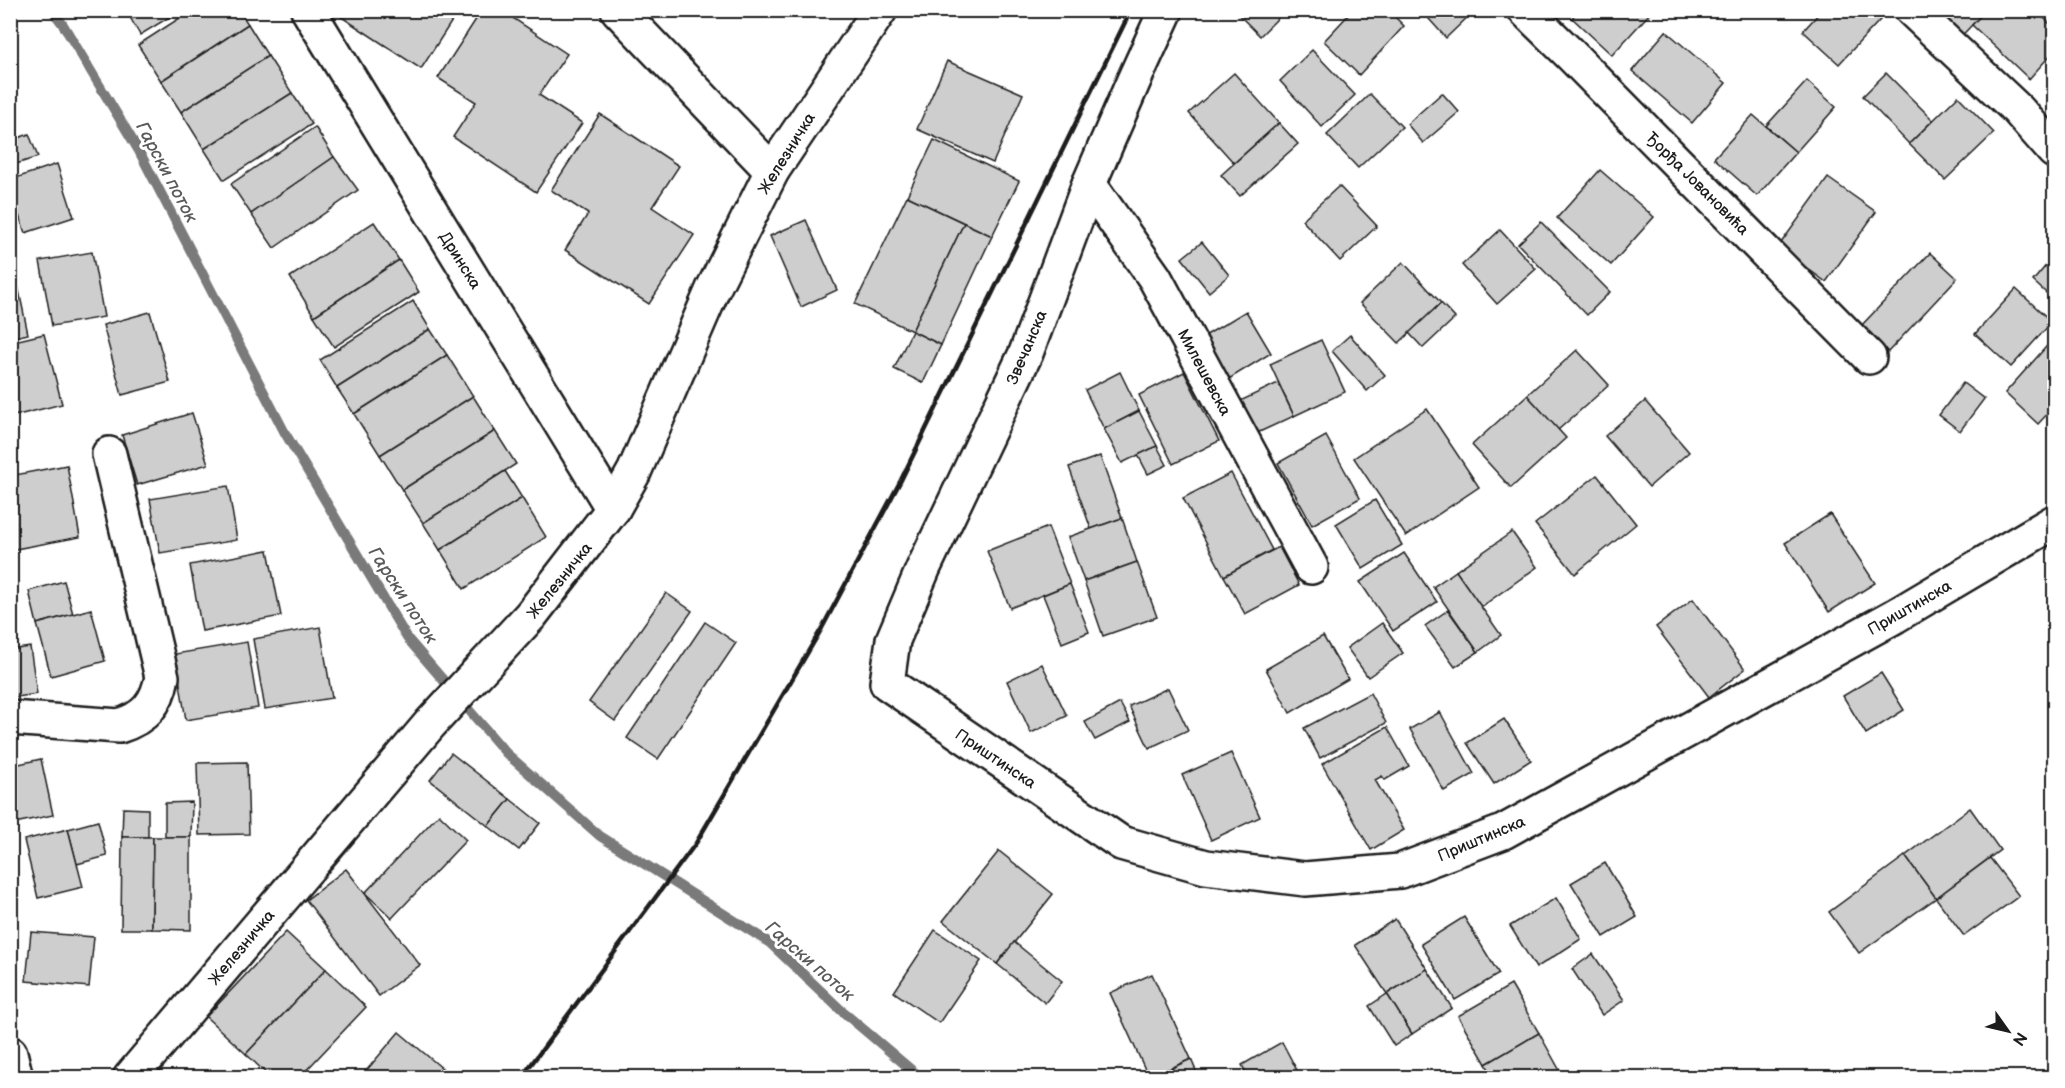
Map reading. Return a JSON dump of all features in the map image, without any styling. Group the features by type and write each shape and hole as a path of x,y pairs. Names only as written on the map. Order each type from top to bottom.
{"street":[{"name":"Дринска","path":"308,10 614,509"},
{"path":"618,10 772,171"},
{"name":"Железничка","path":"130,1077 430,724 531,615 614,509 634,472 713,290 772,171 880,10"},
{"name":"Звечанска","path":"887,683 893,640 923,569 1026,353 1089,184 1166,10"},
{"name":"Ђорђа Јовановића","path":"1525,10 1869,357"},
{"path":"1912,10 2018,110 2055,151"},
{"name":"Милешевска","path":"1089,184 1155,278 1311,567"},
{"path":"10,718 119,726 144,715 153,705 159,692 162,677 109,454"},
{"name":"Приштинска","path":"887,683 1121,843 1206,867 1305,879 1400,871 1503,832 1895,615 2055,522"},
{"path":"10,1053 16,1077"}],"building":[{"path":"126,10 181,10 140,35"},
{"path":"192,10 239,10 248,24 161,81 138,45"},
{"path":"340,10 459,10 421,69 337,14"},
{"path":"482,10 501,10 567,54 539,95 582,123 536,192 453,137 476,102 438,78"},
{"path":"1234,10 1285,10 1285,11 1260,36"},
{"path":"1353,10 1388,10 1404,26 1359,75 1324,41"},
{"path":"1421,10 1475,10 1446,38"},
{"path":"1578,10 1652,11 1612,55 1572,18"},
{"path":"1822,10 1870,10 1880,20 1839,64 1803,31"},
{"path":"1920,10 1986,10 1955,43"},
{"path":"1986,10 2036,10 2054,28 2054,51 2029,79 1972,25"},
{"path":"248,24 268,56 181,112 161,81"},
{"path":"1666,31 1726,83 1692,123 1632,71"},
{"path":"1312,50 1355,95 1322,127 1280,81"},
{"path":"268,56 292,93 204,149 181,112"},
{"path":"947,61 1023,94 993,163 917,129"},
{"path":"1234,73 1279,123 1234,163 1189,113"},
{"path":"1886,73 1933,120 1909,144 1863,96"},
{"path":"1807,81 1836,107 1796,152 1766,126"},
{"path":"292,93 312,124 224,180 204,149"},
{"path":"1442,93 1459,112 1423,143 1407,124"},
{"path":"1370,94 1402,127 1358,168 1327,135"},
{"path":"1958,96 1994,133 1945,180 1909,144"},
{"path":"600,114 679,166 652,207 694,235 649,304 565,250 588,214 551,190"},
{"path":"1753,115 1796,152 1757,196 1714,158"},
{"path":"1279,123 1298,144 1240,196 1221,175"},
{"path":"315,127 334,157 251,214 231,184"},
{"path":"29,134 38,157 10,166 10,141"},
{"path":"934,140 1019,181 992,236 907,196"},
{"path":"334,157 358,190 274,248 251,214"},
{"path":"57,164 74,217 25,233 10,189 10,180"},
{"path":"1600,170 1654,217 1611,265 1557,218"},
{"path":"1828,178 1876,212 1826,282 1778,247"},
{"path":"1339,186 1377,226 1340,261 1302,220"},
{"path":"907,196 964,223 912,331 855,304"},
{"path":"806,220 837,290 801,307 770,236"},
{"path":"374,222 399,260 314,316 290,277"},
{"path":"1541,222 1610,292 1587,315 1518,244"},
{"path":"964,223 992,236 941,345 912,331"},
{"path":"1500,230 1536,269 1497,304 1462,265"},
{"path":"1202,242 1229,275 1209,292 1182,258"},
{"path":"92,252 104,317 52,326 40,261"},
{"path":"1930,253 1957,278 1888,352 1861,326"},
{"path":"2054,256 2054,300 2033,281"},
{"path":"399,260 419,292 334,347 314,316"},
{"path":"1403,262 1441,303 1399,343 1360,303"},
{"path":"17,281 28,334 10,338 10,282"},
{"path":"2016,289 2052,322 2011,367 1975,334"},
{"path":"413,301 430,329 337,388 320,360"},
{"path":"1441,303 1455,318 1423,348 1409,333"},
{"path":"1246,311 1271,353 1224,382 1198,340"},
{"path":"150,312 170,382 122,395 103,325"},
{"path":"430,329 447,355 354,414 337,388"},
{"path":"912,331 941,345 923,383 894,369"},
{"path":"44,334 62,404 10,417 10,342"},
{"path":"1350,335 1385,375 1367,391 1332,351"},
{"path":"2054,338 2054,407 2038,424 2005,393"},
{"path":"1321,340 1345,392 1294,416 1270,364"},
{"path":"1577,350 1609,385 1558,430 1527,395"},
{"path":"447,355 473,396 380,455 354,414"},
{"path":"1120,372 1139,411 1104,429 1085,390"},
{"path":"1184,372 1219,441 1173,464 1139,395"},
{"path":"1278,383 1294,416 1253,435 1238,402"},
{"path":"1963,383 1984,399 1960,431 1939,415"},
{"path":"1527,395 1566,438 1511,488 1472,445"},
{"path":"473,396 495,431 402,490 380,455"},
{"path":"1645,401 1689,452 1649,487 1605,436"},
{"path":"1427,409 1479,487 1406,536 1354,458"},
{"path":"1139,411 1157,446 1122,463 1104,429"},
{"path":"192,413 208,464 137,485 122,435"},
{"path":"495,431 516,464 423,523 402,490"},
{"path":"1326,436 1360,498 1312,525 1278,463"},
{"path":"1157,446 1167,465 1148,474 1138,455"},
{"path":"1100,456 1122,518 1091,529 1069,467"},
{"path":"67,465 80,537 10,550 10,476"},
{"path":"505,471 522,498 440,550 423,523"},
{"path":"1231,473 1272,550 1224,576 1183,498"},
{"path":"1597,475 1636,524 1575,574 1535,524"},
{"path":"228,486 237,540 160,553 150,499"},
{"path":"522,498 546,537 464,589 440,550"},
{"path":"1375,500 1402,545 1363,569 1336,524"},
{"path":"1830,514 1875,583 1829,612 1785,543"},
{"path":"1122,518 1137,562 1084,581 1068,537"},
{"path":"1048,527 1070,584 1010,608 987,551"},
{"path":"1512,532 1537,567 1481,607 1456,571"},
{"path":"1279,547 1299,585 1245,614 1224,576"},
{"path":"268,550 281,616 202,631 190,565"},
{"path":"1404,553 1437,602 1393,631 1360,582"},
{"path":"1137,562 1157,617 1103,636 1084,581"},
{"path":"1456,571 1501,635 1478,652 1433,587"},
{"path":"64,581 73,614 37,624 29,591"},
{"path":"1070,584 1089,632 1062,643 1043,595"},
{"path":"666,593 692,611 615,721 589,702"},
{"path":"1693,599 1745,669 1709,697 1656,627"},
{"path":"91,609 105,661 51,676 37,624"},
{"path":"1448,610 1478,652 1455,667 1425,626"},
{"path":"705,622 736,643 658,759 627,738"},
{"path":"1382,623 1403,653 1368,677 1347,648"},
{"path":"320,627 332,698 265,709 253,639"},
{"path":"1323,636 1348,679 1290,713 1266,669"},
{"path":"247,642 258,708 186,720 175,654"},
{"path":"30,647 37,694 10,698 10,650"},
{"path":"1042,664 1067,716 1031,733 1007,681"},
{"path":"1881,673 1904,710 1866,734 1843,696"},
{"path":"1168,688 1188,730 1149,748 1129,706"},
{"path":"1370,693 1386,723 1320,758 1304,728"},
{"path":"1120,703 1130,722 1095,740 1085,722"},
{"path":"1440,712 1474,774 1444,791 1410,729"},
{"path":"1504,719 1531,760 1494,784 1467,743"},
{"path":"1387,727 1409,766 1385,780 1382,776 1375,780 1404,830 1371,850 1322,764"},
{"path":"451,753 510,799 488,826 430,780"},
{"path":"1231,753 1260,817 1211,840 1182,775"},
{"path":"41,759 53,815 10,824 10,766"},
{"path":"247,762 249,834 199,835 197,763"},
{"path":"510,799 540,823 519,850 488,826"},
{"path":"192,802 191,837 165,837 165,803"},
{"path":"123,808 148,809 148,837 122,837"},
{"path":"1970,808 2000,850 1936,898 1905,856"},
{"path":"439,814 466,840 392,918 365,893"},
{"path":"98,821 107,856 77,864 68,829"},
{"path":"68,829 83,887 38,898 24,840"},
{"path":"122,837 153,837 152,929 121,929"},
{"path":"153,837 191,837 191,930 152,929"},
{"path":"999,851 1053,894 997,964 943,921"},
{"path":"1905,856 1936,898 1859,953 1829,912"},
{"path":"1990,858 2019,896 1964,936 1936,898"},
{"path":"1605,863 1637,917 1604,937 1571,883"},
{"path":"346,869 420,965 379,996 306,900"},
{"path":"1556,898 1581,939 1536,968 1510,926"},
{"path":"1464,917 1499,974 1455,1000 1421,944"},
{"path":"1395,919 1427,969 1387,994 1355,945"},
{"path":"935,930 981,961 939,1023 894,992"},
{"path":"31,932 94,937 89,987 26,981"},
{"path":"286,932 326,969 246,1054 206,1017"},
{"path":"1014,942 1062,981 1045,1003 997,964"},
{"path":"1593,954 1624,1000 1602,1015 1572,969"},
{"path":"326,969 366,1007 299,1078 271,1078 246,1054"},
{"path":"1427,969 1452,1008 1412,1034 1387,994"},
{"path":"1152,974 1191,1059 1149,1078 1110,993"},
{"path":"1511,985 1539,1033 1486,1064 1458,1016"},
{"path":"1387,994 1412,1034 1394,1046 1369,1006"},
{"path":"399,1032 443,1069 435,1078 360,1078"},
{"path":"1539,1033 1564,1078 1494,1078 1486,1064"},
{"path":"1282,1042 1301,1078 1249,1078 1242,1065"},
{"path":"1191,1059 1199,1078 1176,1078 1172,1068"},
{"path":"1172,1068 1176,1078 1151,1078"}],"waterway":[{"name":"Гарски поток","path":"52,10 139,151 285,433 407,638 506,753 600,836 770,943 843,1012 921,1078"}],"railway":[{"path":"521,1078 696,843 822,628 901,480 1131,10"}]}
